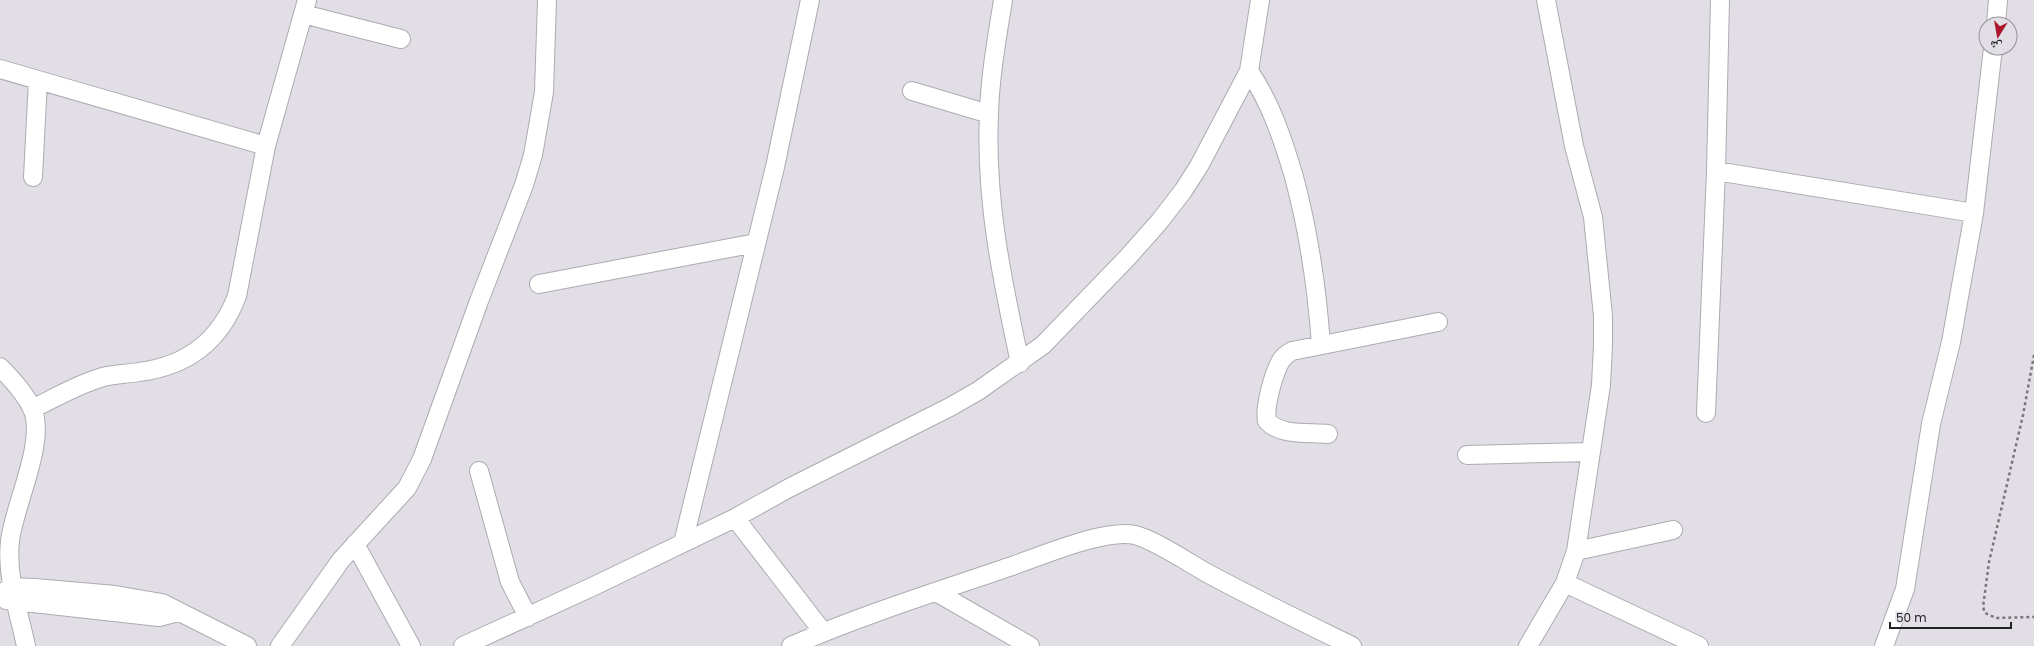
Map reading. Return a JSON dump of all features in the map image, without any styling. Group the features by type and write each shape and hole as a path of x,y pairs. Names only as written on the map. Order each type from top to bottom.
{"street":[{"path":"280,646 320,588 355,544 400,498 416,474 479,301 524,185 533,155 544,92 548,0"},
{"path":"683,542 775,167 810,0"},
{"path":"1003,0 995,52 989,114 991,195 998,257 1020,363"},
{"path":"463,646 528,617 735,518 789,488 950,407 978,391 1020,363 1043,344 1159,222 1184,190 1199,166 1249,71 1260,0"},
{"path":"1528,646 1565,583 1576,551 1601,385 1603,345 1603,316 1597,243 1593,217 1574,146 1546,0"},
{"path":"1706,412 1716,171 1720,0"},
{"path":"1997,16 1998,0"},
{"path":"32,409 102,377 139,372 181,361 198,350 214,336 231,313 237,296 266,146 305,7 401,39"},
{"path":"1884,646 1905,590 1931,424 1950,342 1974,213 1992,56"},
{"path":"0,69 266,146"},
{"path":"1249,71 1262,90 1276,120 1301,203 1314,268 1322,345"},
{"path":"33,178 38,80"},
{"path":"912,91 989,114"},
{"path":"1716,171 1974,213"},
{"path":"539,284 756,243"},
{"path":"1328,434 1279,430 1272,426 1266,416 1276,374 1285,356 1292,351 1438,322"},
{"path":"0,367 15,382 32,409 35,443 10,541 10,576 7,596 26,646"},
{"path":"1467,455 1591,452"},
{"path":"479,470 510,582 528,617"},
{"path":"735,518 823,632"},
{"path":"1576,551 1674,530"},
{"path":"791,646 823,632 936,592 1085,542 1123,534 1135,535 1150,542 1227,584 1352,646"},
{"path":"355,544 411,646"},
{"path":"1565,583 1699,646"},
{"path":"7,596 88,592 162,602 178,612 247,646"},
{"path":"936,592 1030,646"}],"path":[{"path":"2034,355 2023,415 1989,562 1983,607 1985,613 1996,618 2034,617"}]}
